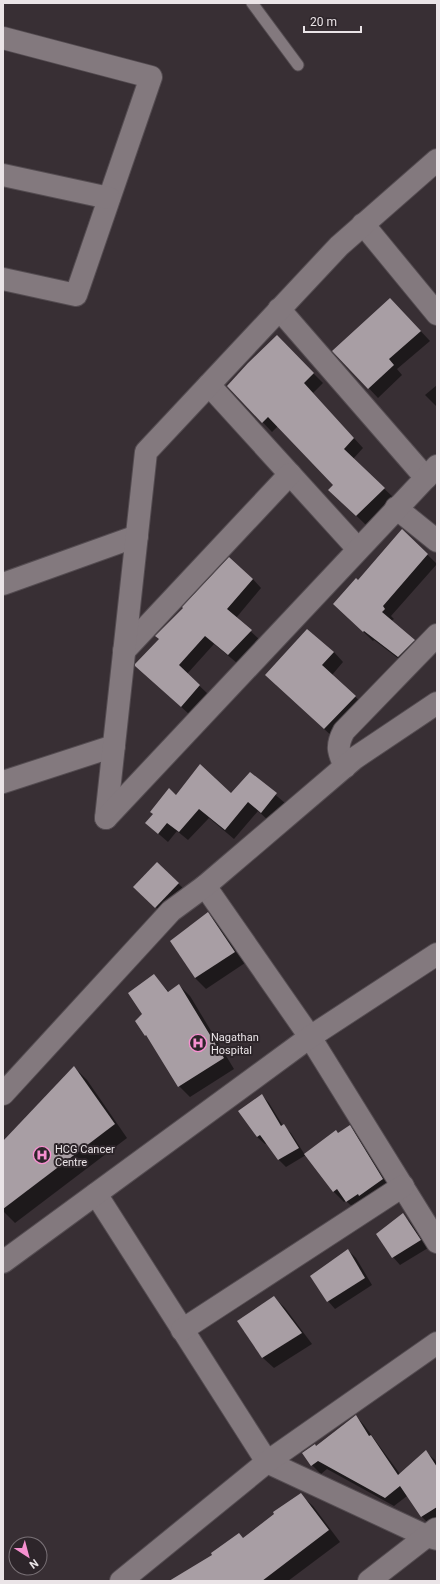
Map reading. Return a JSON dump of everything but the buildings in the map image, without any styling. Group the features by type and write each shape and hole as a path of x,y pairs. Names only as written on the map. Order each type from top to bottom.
{"street":[{"path":"3,38 151,77 76,295 3,279"},
{"path":"279,309 431,472 106,818 146,452 279,309 339,246 437,160"},
{"path":"3,175 109,198"},
{"path":"363,224 437,314"},
{"path":"209,385 358,549"},
{"path":"124,651 290,474"},
{"path":"396,508 437,542"},
{"path":"3,584 137,536"},
{"path":"344,767 338,751 339,741 344,731 437,635"},
{"path":"7,1081 171,911 205,886 355,758 437,703"},
{"path":"3,785 3,782 114,746"},
{"path":"205,886 310,1037 437,1242"},
{"path":"3,1262 310,1037 437,954"},
{"path":"182,1330 403,1186"},
{"path":"96,1194 266,1462 433,1535"},
{"path":"121,1581 266,1462 437,1343"},
{"path":"369,1581 433,1535"}],"lane":[{"path":"252,3 298,65"}],"place":[{"name":"Nagathan Hospital","path":"198,1043"},
{"name":"HCG Cancer Centre","path":"42,1155"}]}
